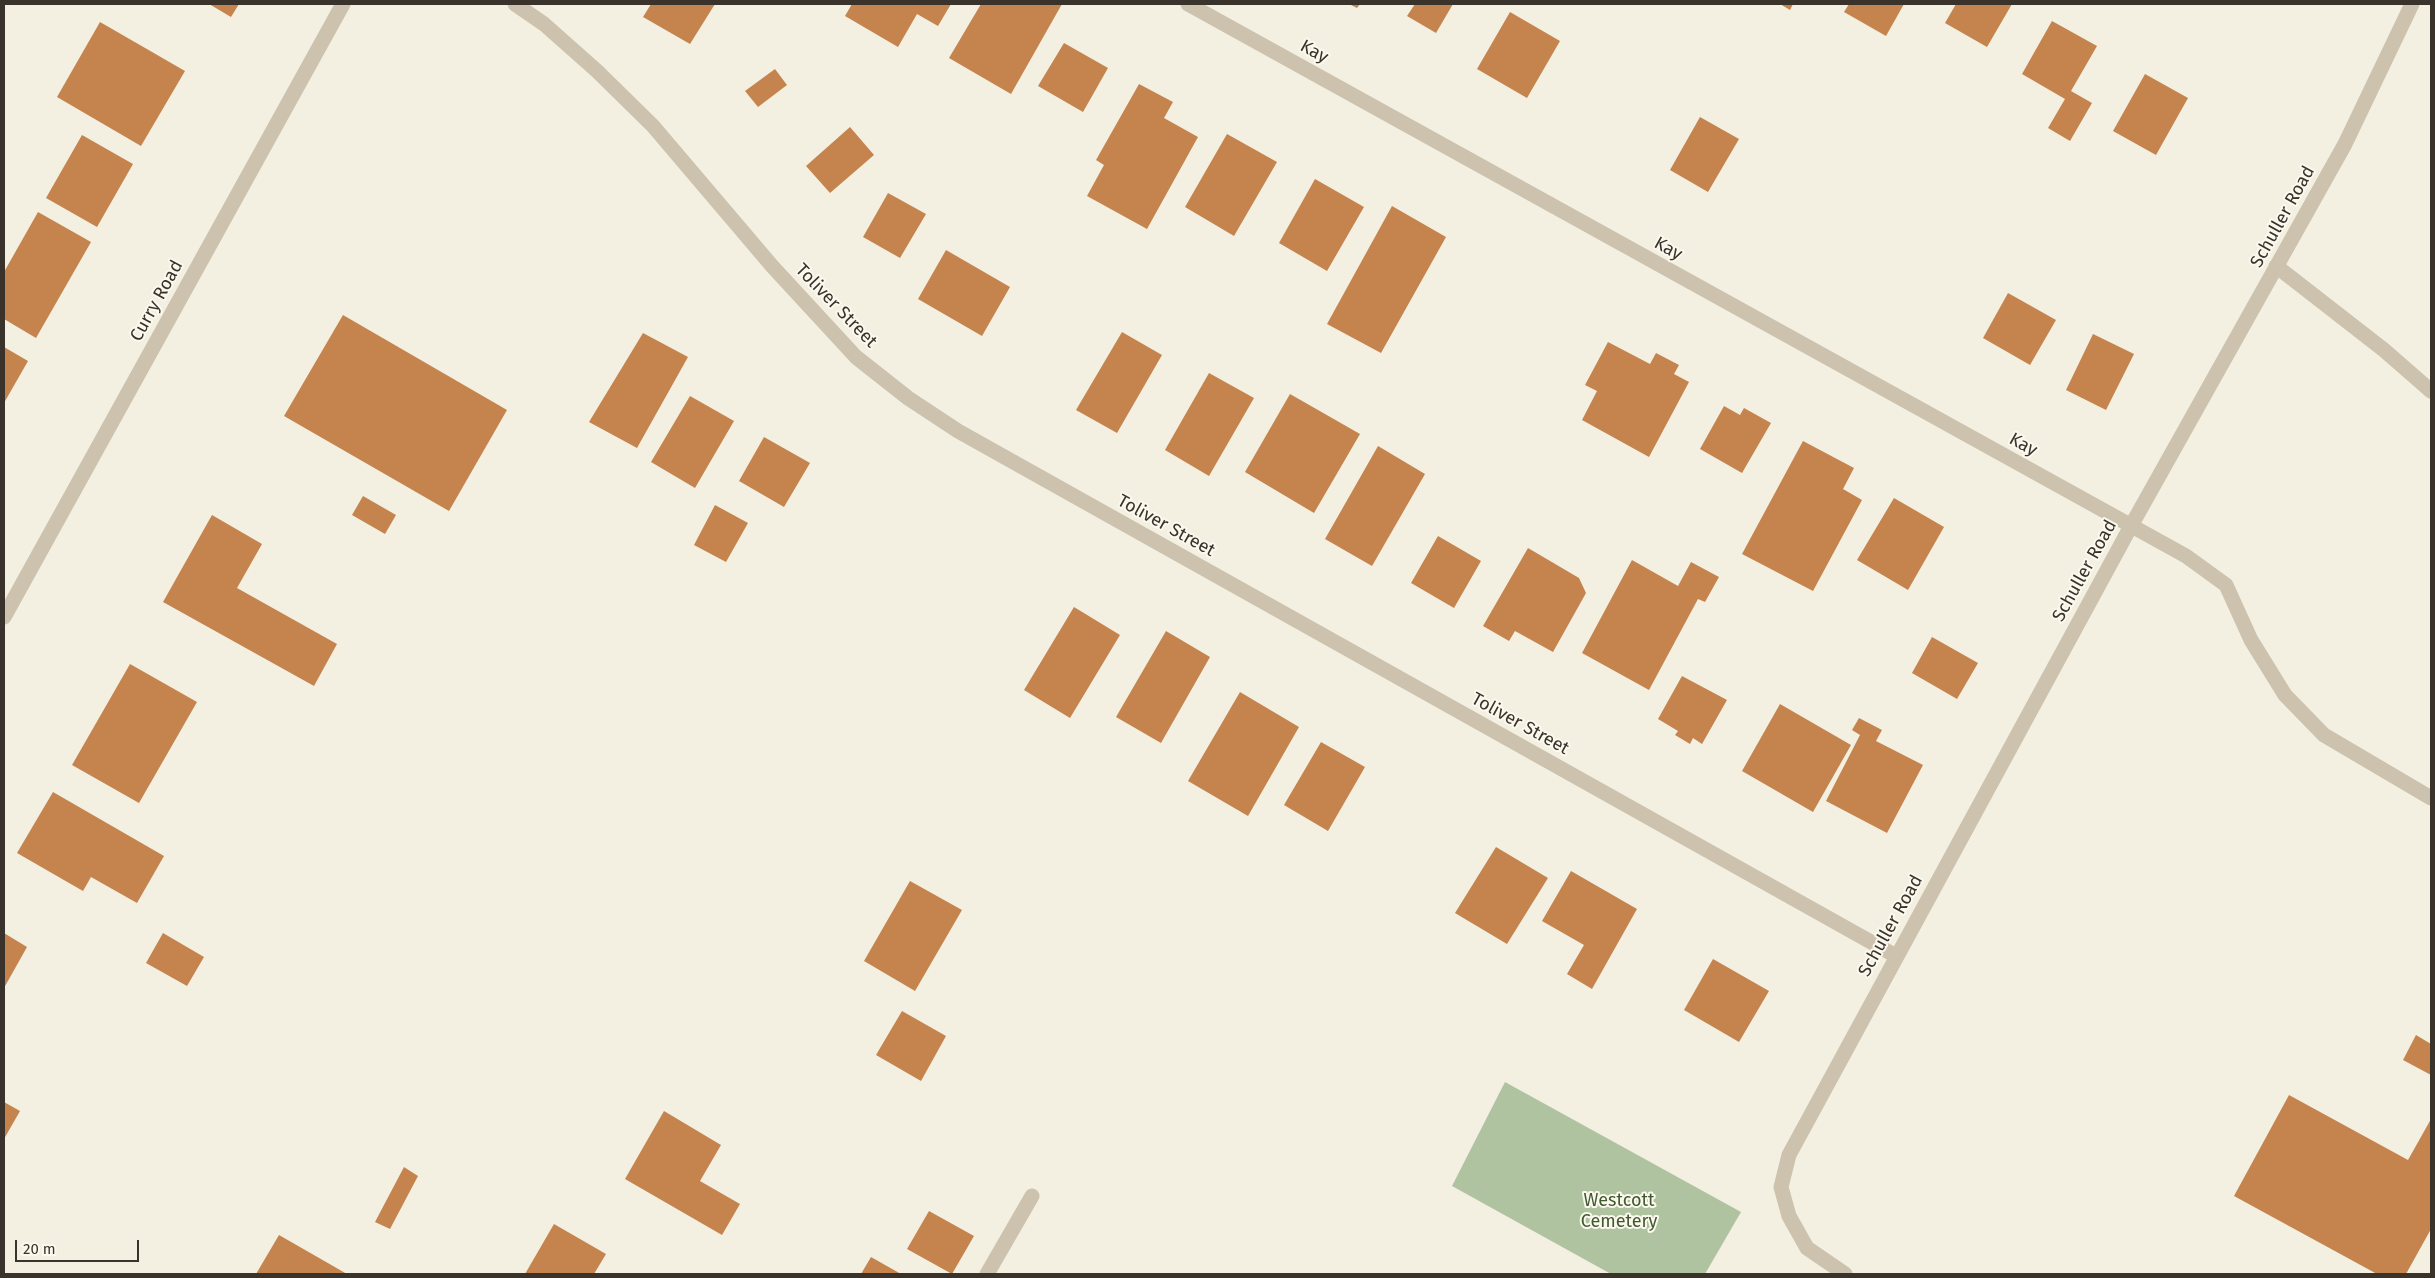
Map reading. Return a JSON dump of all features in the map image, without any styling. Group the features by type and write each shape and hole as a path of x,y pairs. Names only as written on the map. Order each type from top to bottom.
{"street":[{"name":"Curry Road","path":"4,617 343,4"},
{"name":"Toliver Street","path":"514,4 544,24 597,71 653,126 772,266 856,357 908,398 958,431 1896,956"},
{"name":"Kay","path":"1188,4 2186,556 2226,585 2251,640 2285,695 2324,735 2431,798"},
{"name":"Schuller Road","path":"1845,1274 1807,1248 1789,1216 1781,1187 1789,1155 2131,526 2345,144 2412,4"},
{"path":"2276,266 2384,350 2431,390"},
{"path":"987,1274 1032,1196"}],"green space":[{"name":"Westcott Cemetery","path":"1505,1082 1741,1212 1705,1274 1611,1274 1452,1186"}],"building":[{"path":"209,4 239,4 231,17"},
{"path":"651,4 715,4 690,44 643,17"},
{"path":"852,4 951,4 938,26 917,14 898,47 845,16"},
{"path":"981,4 1062,4 1011,94 949,58"},
{"path":"1349,4 1360,4 1357,8"},
{"path":"1415,4 1453,4 1436,33 1407,16"},
{"path":"1780,4 1793,4 1790,10"},
{"path":"1849,4 1904,4 1886,36 1844,12"},
{"path":"1956,4 2012,4 1987,47 1945,23"},
{"path":"1510,12 1560,41 1527,98 1477,69"},
{"path":"2052,21 2097,46 2071,91 2092,103 2070,141 2048,128 2065,99 2022,74"},
{"path":"100,22 185,71 141,146 57,97"},
{"path":"1064,43 1108,68 1083,112 1038,86"},
{"path":"775,69 787,85 758,107 745,91"},
{"path":"2145,74 2188,98 2156,155 2113,131"},
{"path":"1139,84 1173,102 1164,118 1198,137 1147,229 1087,196 1104,165 1096,160"},
{"path":"1700,117 1739,139 1708,192 1670,170"},
{"path":"850,127 874,155 830,193 806,166"},
{"path":"1227,134 1277,162 1234,236 1185,207"},
{"path":"82,135 133,164 97,227 46,198"},
{"path":"1315,179 1364,207 1327,271 1279,243"},
{"path":"888,193 926,214 900,258 863,237"},
{"path":"1392,206 1446,237 1381,353 1327,324"},
{"path":"38,212 91,242 36,338 4,319 4,272"},
{"path":"946,250 1010,287 982,336 918,299"},
{"path":"2008,293 2056,320 2030,365 1983,338"},
{"path":"343,315 507,410 449,511 284,416"},
{"path":"1122,332 1162,355 1117,433 1076,410"},
{"path":"643,333 688,357 637,448 589,422"},
{"path":"2093,334 2134,354 2106,410 2066,390"},
{"path":"1608,342 1650,364 1656,353 1679,365 1674,374 1689,382 1649,457 1582,420 1597,391 1585,385"},
{"path":"4,347 28,361 4,403"},
{"path":"1209,373 1254,398 1209,476 1165,450"},
{"path":"1290,394 1360,434 1314,513 1245,472"},
{"path":"690,396 734,421 695,488 651,462"},
{"path":"1724,406 1740,415 1744,408 1771,423 1742,473 1700,449"},
{"path":"764,437 810,463 784,507 739,481"},
{"path":"1803,441 1854,468 1843,489 1862,500 1813,591 1742,554"},
{"path":"1378,446 1425,474 1372,566 1325,539"},
{"path":"363,496 396,515 385,534 352,515"},
{"path":"1894,498 1944,527 1908,590 1857,560"},
{"path":"715,505 748,523 726,562 694,545"},
{"path":"212,515 262,544 237,588 337,644 314,686 163,602"},
{"path":"1438,536 1481,561 1454,608 1411,583"},
{"path":"1528,548 1579,578 1586,593 1553,652 1515,631 1509,641 1483,626"},
{"path":"1632,560 1678,586 1691,562 1719,577 1705,602 1698,599 1649,690 1582,653"},
{"path":"1074,607 1120,635 1070,718 1024,690"},
{"path":"1166,631 1210,657 1161,743 1116,717"},
{"path":"1932,637 1978,663 1957,699 1912,673"},
{"path":"130,664 197,702 139,803 72,765"},
{"path":"1682,676 1727,700 1702,744 1693,738 1690,744 1675,735 1678,731 1658,719"},
{"path":"1240,692 1299,727 1248,816 1188,781"},
{"path":"1780,704 1851,745 1813,812 1742,771"},
{"path":"1859,718 1882,730 1876,741 1923,765 1887,833 1826,801 1860,735 1852,730"},
{"path":"1321,742 1365,767 1328,831 1284,805"},
{"path":"53,792 164,856 137,903 91,877 83,891 17,853"},
{"path":"1496,847 1548,878 1507,944 1455,913"},
{"path":"1571,871 1637,909 1592,989 1567,974 1584,945 1542,921"},
{"path":"910,881 962,910 915,991 864,961"},
{"path":"4,933 27,947 4,988"},
{"path":"163,933 204,957 187,986 146,963"},
{"path":"1713,959 1769,991 1739,1042 1684,1010"},
{"path":"902,1011 946,1036 921,1081 876,1055"},
{"path":"2416,1035 2431,1044 2431,1075 2403,1060"},
{"path":"2289,1095 2408,1160 2431,1119 2431,1229 2406,1274 2377,1274 2234,1196"},
{"path":"4,1102 20,1111 4,1139"},
{"path":"664,1111 721,1145 700,1181 740,1204 722,1235 625,1179"},
{"path":"404,1167 418,1176 390,1229 375,1222"},
{"path":"929,1211 974,1236 952,1274 907,1249"},
{"path":"554,1224 606,1254 594,1274 525,1274"},
{"path":"279,1235 347,1274 256,1274"},
{"path":"871,1257 901,1274 861,1274"}]}
